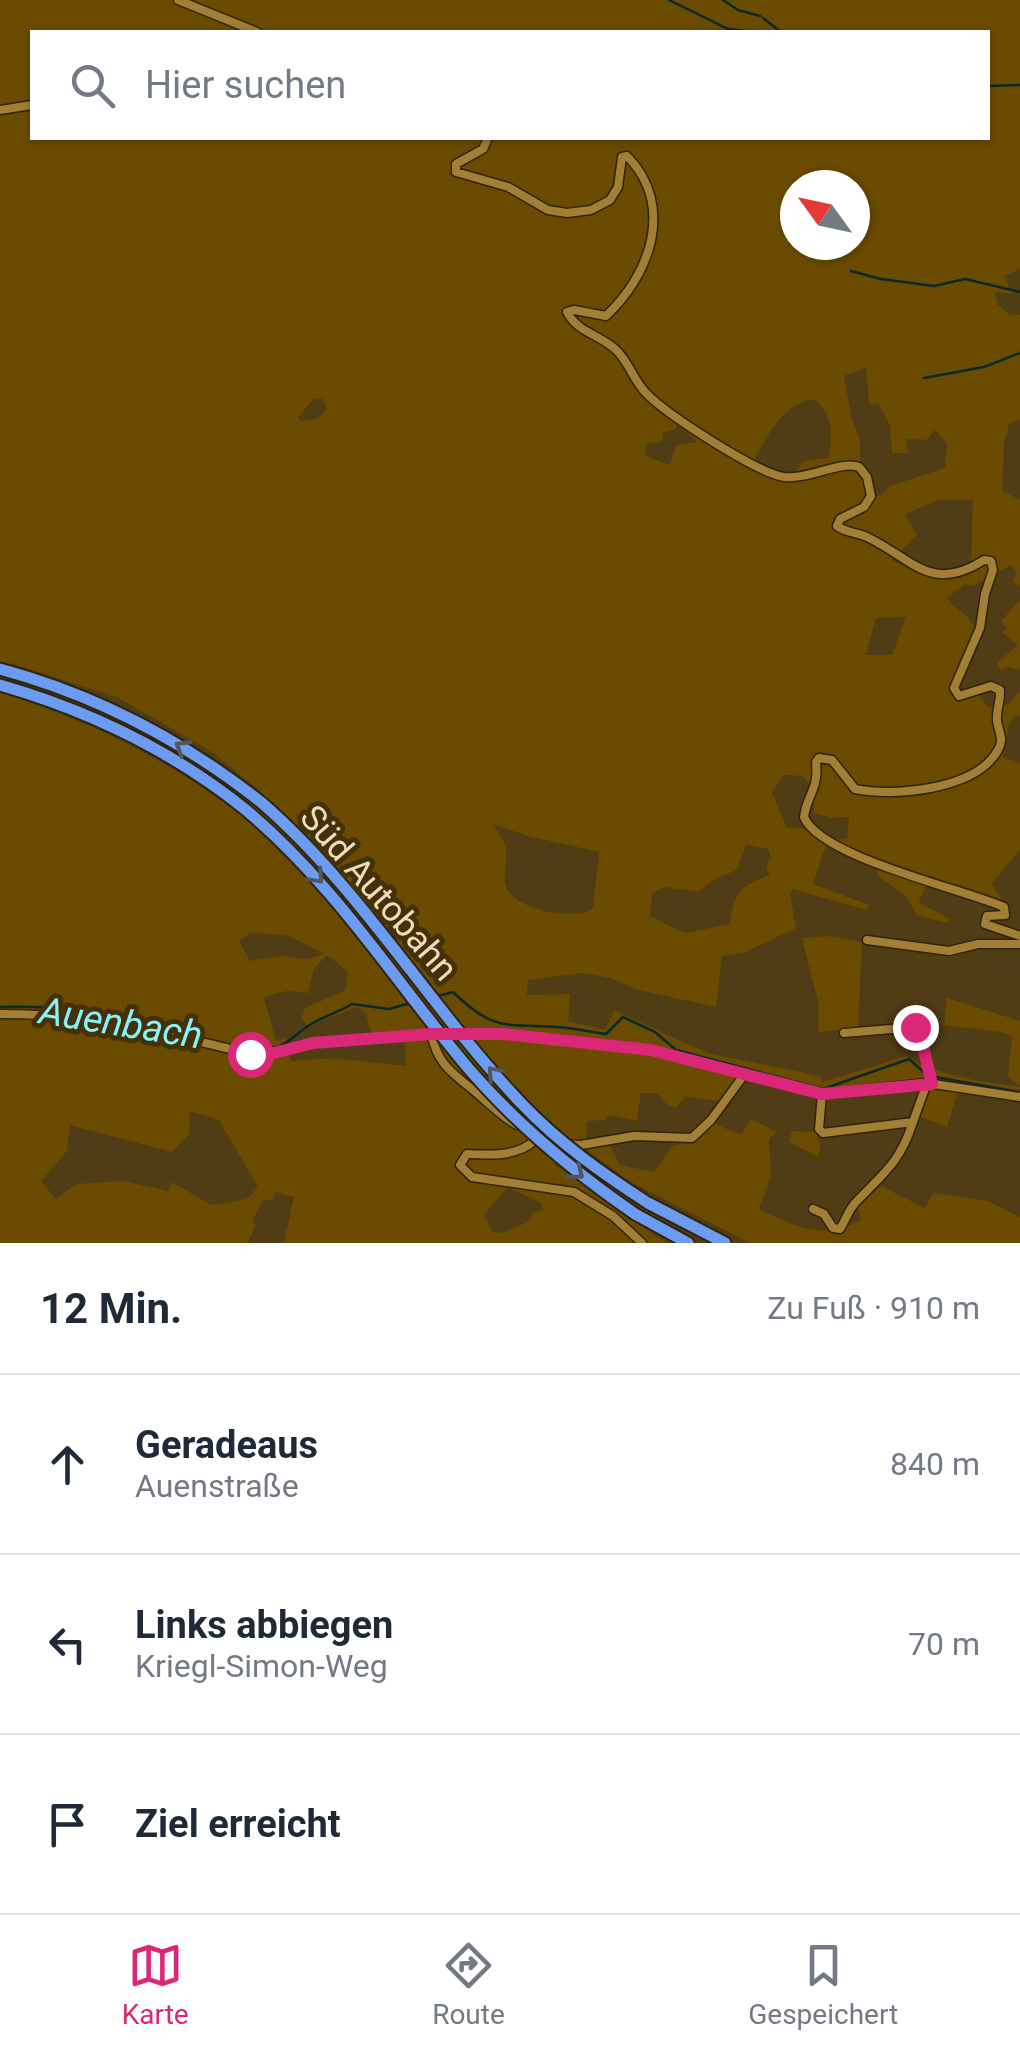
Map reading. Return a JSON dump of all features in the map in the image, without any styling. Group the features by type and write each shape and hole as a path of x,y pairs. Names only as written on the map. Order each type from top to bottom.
{"highway":[{"name":"Süd Autobahn","path":"4,670 72,692 142,724 210,764 262,803 314,851 357,900 458,1031 524,1106 590,1164 648,1203 725,1243"},
{"name":"Süd Autobahn","path":"2,685 68,707 138,738 246,810 302,860 342,905 492,1094 558,1157 635,1214 688,1243"}],"street":[{"path":"178,0 252,30"},
{"path":"0,110 30,105"},
{"path":"487,140 482,149 456,164 456,172 508,188 548,210 591,210 610,200 618,188 624,156 647,185 654,224 640,275 606,316 568,312 577,325 615,348 650,398 761,470 784,477 833,470 846,464 859,467 867,477 871,496 864,507 840,519 838,529 869,537 912,567 943,576 990,561 993,570 980,628 954,688 960,696 991,686 1000,690 997,716 1002,736 994,756 958,782 893,793 855,788 832,760 820,758 816,762 815,791 804,817 812,829 884,868 1004,907 1005,915 987,916 985,924 1020,936"},
{"path":"867,940 949,951 978,944 1020,944"},
{"path":"0,1014 108,1021 250,1054 270,1054 313,1043 431,1034 504,1034 651,1050 822,1094 931,1080 1020,1098"},
{"path":"814,1209 824,1214 833,1228 840,1228 855,1202 900,1158 931,1080 915,1027 844,1033"},
{"path":"431,1034 444,1068 498,1115 525,1129 534,1142"},
{"path":"642,1243 613,1216 574,1192 472,1177 462,1169 461,1160 466,1154 488,1156 522,1150 534,1142 562,1146 634,1136 692,1138 744,1075"},
{"path":"822,1094 822,1133 914,1122"}],"shaded area":[{"path":"0,0 1020,0 1020,269 1004,276 1012,294 995,292 998,305 1010,314 1020,315 1020,419 1009,424 1004,444 1002,491 1020,500 1020,587 1013,582 1016,572 1011,565 974,586 965,584 947,598 976,630 950,688 955,696 978,694 989,708 1007,705 1020,691 1020,716 1015,715 1008,727 1003,757 1020,763 1020,850 991,884 1002,899 927,885 918,902 950,919 947,923 917,915 906,896 878,876 877,865 830,840 847,839 849,817 813,813 815,804 804,802 813,790 803,776 783,775 772,792 787,828 802,828 827,841 813,884 869,905 866,910 793,889 790,894 796,928 746,952 722,956 716,1007 582,973 528,980 527,995 570,994 568,1021 605,1030 614,1010 707,1053 821,1076 822,1082 906,1056 947,1073 1020,1087 1020,1094 960,1084 947,1127 914,1114 922,1081 822,1091 742,1071 722,1101 685,1097 676,1108 657,1093 641,1093 637,1121 609,1115 605,1120 587,1121 586,1148 609,1144 620,1165 654,1172 671,1147 696,1138 708,1121 741,1135 751,1119 777,1132 769,1139 771,1176 759,1209 773,1216 810,1229 846,1226 861,1220 858,1206 881,1186 925,1208 933,1193 988,1201 1020,1217 1020,1243 750,1243 629,1181 585,1149 554,1164 666,1243 284,1243 294,1197 275,1192 273,1200 263,1200 253,1220 255,1226 248,1243 0,1243","holes":["866,368 869,404 878,403 890,425 892,453 908,453 906,439 926,440 935,430 947,443 945,468 890,486 883,494 866,499 868,490 860,471 860,440 844,376","314,398 323,399 327,410 317,419 298,418","815,400 825,412 830,426 828,458 804,461 788,480 767,476 751,467 780,418 798,405","677,424 697,442 676,445 670,465 645,456 647,443 662,442 663,433 675,429","939,500 973,500 971,562 957,578 923,574 892,560 917,535 905,514","906,617 892,655 866,655 876,618","10,663 117,697 211,751 260,791 241,815 155,758 68,717 3,693","493,824 599,852 593,908 560,914 532,907 511,894 505,881 505,845","746,844 768,849 771,858 766,867 770,875 740,892 730,924 685,933 650,916 652,893 665,887 698,892 737,870","251,933 286,935 325,954 307,959 281,956 250,961 239,941","327,955 347,971 346,990 305,1008 301,1020 306,1022 305,1027 358,1007 366,1014 372,1036 404,1034 406,1066 334,1058 291,1061 285,1038 276,1041 264,997 287,991 308,993 314,969","190,1111 219,1120 258,1187 247,1199 211,1205 172,1182 169,1191 123,1181 76,1184 56,1199 41,1181 67,1151 70,1125 172,1152 189,1134","508,1187 541,1203 543,1210 533,1213 528,1222 502,1233 492,1232 484,1214"]},
{"path":"1020,600 1020,670 1006,667 1001,671 997,663 1018,645 1002,632 1007,628 1001,621"},
{"path":"827,936 862,942 858,1028 818,1032 819,1005 802,938"},
{"path":"947,998 1020,1021 1020,1086 1008,1077 1012,1036 944,1025"},
{"path":"792,1131 816,1132 821,1146 818,1157 789,1142"}],"waterway":[{"path":"669,0 736,30"},
{"path":"723,0 738,10 760,16"},
{"path":"763,18 778,30"},
{"path":"990,86 1020,85"},
{"path":"851,271 934,286 965,279 1020,292"},
{"path":"924,378 984,367 1020,353"},
{"name":"Auenbach","path":"438,996 453,992 479,1014 512,1025 606,1034 623,1017 655,1032 676,1050 823,1089 909,1059 928,1076"},
{"name":"Auenbach","path":"0,1007 107,1013 226,1044 266,1048 280,1046 311,1024 352,1004 389,1009 411,1003"},
{"name":"Auenbach","path":"935,1077 1020,1092"}],"route":[{"path":"250,1054 270,1054 313,1043 431,1034 504,1034 651,1050 822,1094 932,1084 915,1027"}]}
